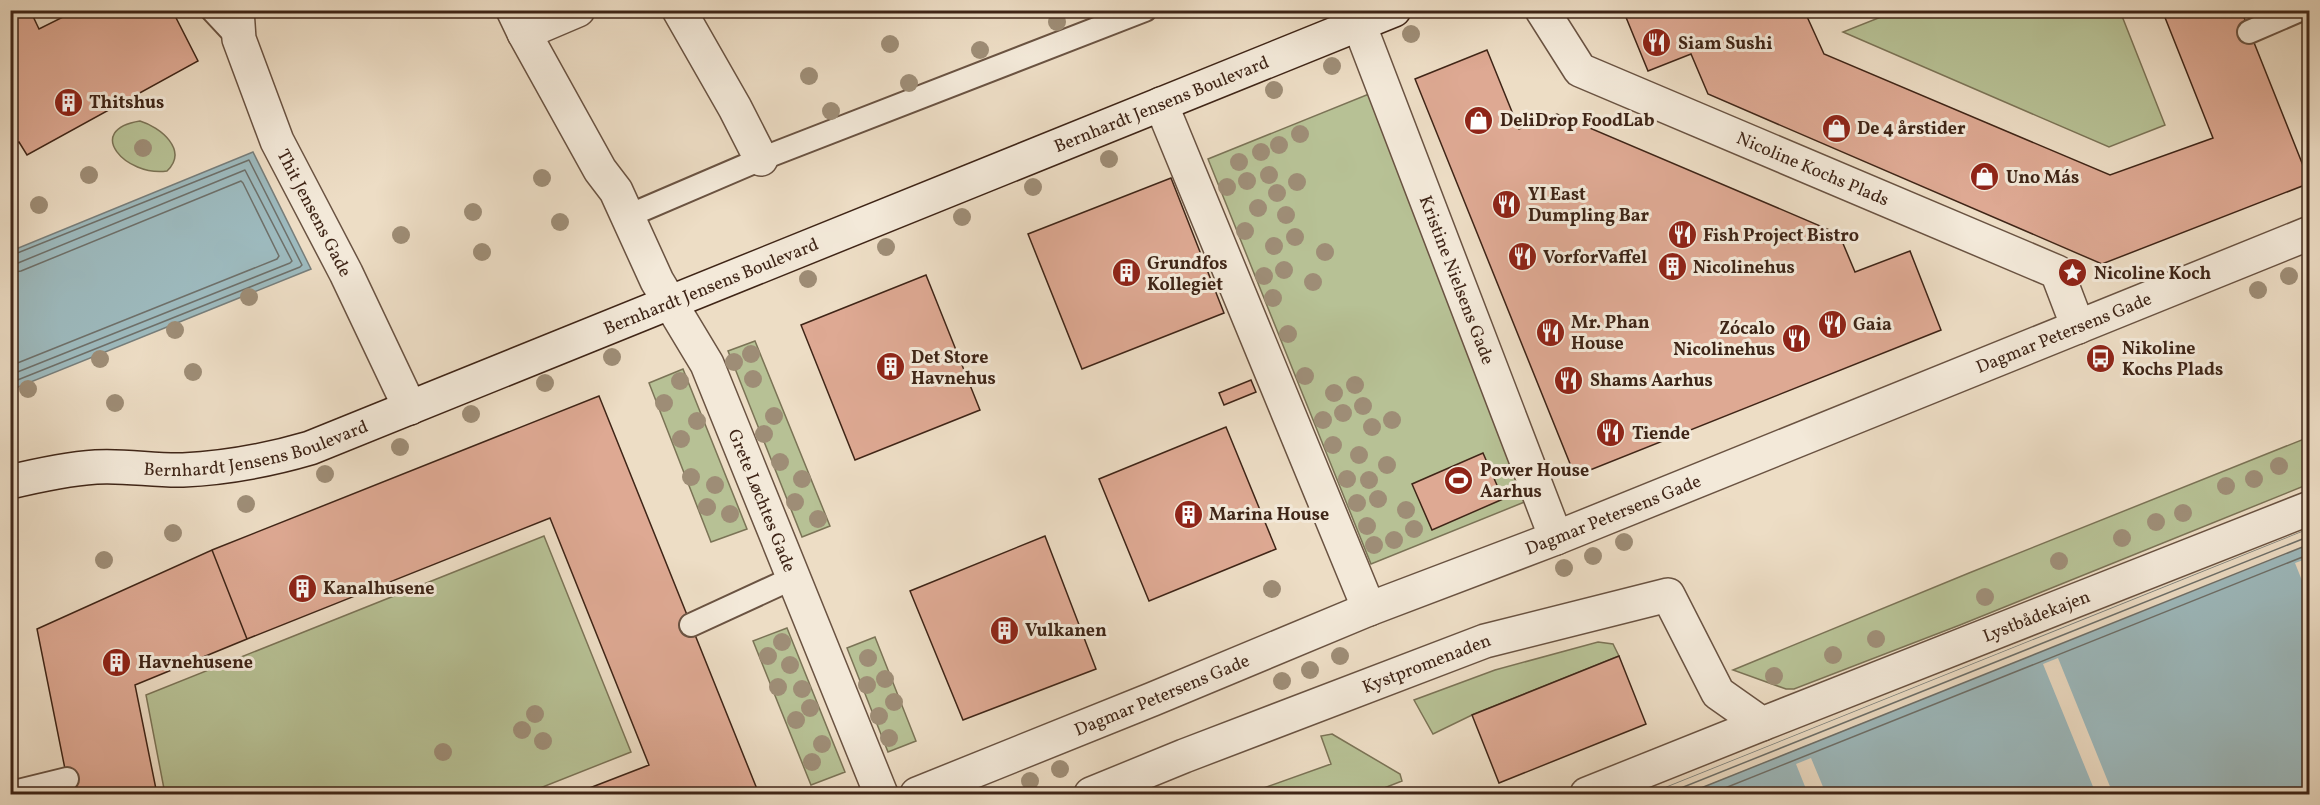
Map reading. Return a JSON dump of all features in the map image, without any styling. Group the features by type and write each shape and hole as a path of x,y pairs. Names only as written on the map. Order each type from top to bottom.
{"street":[{"path":"518,22 578,10"},
{"path":"679,10 735,108 761,159"},
{"name":"Bernhardt Jensens Boulevard","path":"10,482 47,473 97,467 183,470 274,458 310,448 1394,10"},
{"name":"Nicoline Kochs Plads","path":"1542,10 1580,70 2057,272 2078,327"},
{"name":"Grete Løchtes Gade","path":"518,22 600,170 616,191 657,281 707,364 881,795"},
{"name":"Kristine Nielsens Gade","path":"1359,24 1556,538"},
{"name":"Thit Jensens Gade","path":"238,25 277,141 346,273 410,408"},
{"path":"1161,104 1368,609"},
{"name":"Dagmar Petersens Gade","path":"917,795 1368,609 1556,538 2310,233"},
{"name":"Lystbådekajen","path":"1587,795 2310,508"},
{"name":"Kystpromenaden","path":"1091,795 1184,756 1485,641 1668,595 1718,693 1762,724"}],"lane":[{"path":"212,10 238,25"},
{"path":"628,216 761,159 1145,10"},
{"path":"2249,32 2300,10"},
{"path":"691,625 793,578"},
{"path":"10,792 67,779"}],"green space":[{"path":"1896,11 2120,11 2165,125 2109,147 1843,32"},
{"path":"1369,94 1532,499 1371,564 1208,159"},
{"path":"140,121 156,128 169,140 175,155 167,171 152,171 137,167 117,152 113,142 114,133 123,126"},
{"path":"755,341 830,526 802,537 728,351"},
{"path":"683,369 747,529 711,542 649,383"},
{"path":"2309,437 2309,484 1960,625 1794,689 1786,689 1733,670 1969,573"},
{"path":"544,536 631,752 525,794 165,794 146,695"},
{"path":"787,628 845,772 811,785 753,641"},
{"path":"875,637 916,741 888,752 847,648"},
{"path":"1598,642 1613,644 1619,656 1472,715 1433,734 1414,700 1495,670"},
{"path":"1332,734 1400,774 1402,781 1369,794 1366,792 1359,794 1247,794 1331,764 1321,736"}],"water":[{"path":"253,152 311,269 11,390 11,251"},
{"path":"2309,529 2309,794 1650,794"}],"pier":[{"path":"2309,529 2309,544 2306,546 1685,794 1650,794"},
{"path":"2309,558 2309,598 2295,563"},
{"path":"2058,658 2113,794 2096,794 2043,664"},
{"path":"1811,758 1826,794 1808,794 1796,764"}],"building":[{"name":"Thitshus","path":"10,10 30,10 39,29 77,10 172,10 198,61 27,155 19,142 10,146"},
{"path":"1623,10 1804,10 1824,54 2110,175 2213,138 2162,10 2241,10 2310,183 2102,264 1708,94 1691,54 1648,71"},
{"name":"Nicolinehus","path":"1487,50 1519,129 1557,114 1839,234 1855,272 1910,251 1941,330 1575,476 1415,79"},
{"name":"Grundfos Kollegiet","path":"1171,178 1224,313 1082,369 1028,234"},
{"name":"Det Store Havnehus","path":"926,275 980,410 855,460 801,325"},
{"path":"1251,380 1256,392 1224,405 1219,393"},
{"name":"Kanalhusene","path":"599,396 759,794 574,794 649,765 550,518 247,639 212,550"},
{"name":"Marina House","path":"1226,427 1276,549 1149,601 1099,479"},
{"path":"1483,453 1503,499 1432,530 1412,484"},
{"name":"Vulkanen","path":"1045,536 1096,669 963,720 910,591"},
{"name":"Havnehusene","path":"212,550 247,639 135,685 157,794 70,794 37,629"},
{"path":"1619,656 1646,724 1499,783 1472,715"}],"place":[{"name":"Siam Sushi","path":"1657,43"},
{"name":"Thitshus","path":"68,102"},
{"name":"DeliDrop FoodLab","path":"1479,120"},
{"name":"De 4 årstider","path":"1836,128"},
{"name":"Uno Más","path":"1985,177"},
{"name":"YI East Dumpling Bar","path":"1507,204"},
{"name":"Fish Project Bistro","path":"1682,235"},
{"name":"VorforVaffel","path":"1522,257"},
{"name":"Nicolinehus","path":"1672,267"},
{"name":"Grundfos Kollegiet","path":"1126,273"},
{"name":"Nicoline Koch","path":"2073,273"},
{"name":"Gaia","path":"1832,324"},
{"name":"Mr. Phan House","path":"1550,332"},
{"name":"Zócalo Nicolinehus","path":"1796,338"},
{"name":"Nikoline Kochs Plads","path":"2101,358"},
{"name":"Det Store Havnehus","path":"890,367"},
{"name":"Shams Aarhus","path":"1569,380"},
{"name":"Tiende","path":"1611,433"},
{"name":"Power House Aarhus","path":"1459,480"},
{"name":"Marina House","path":"1188,514"},
{"name":"Kanalhusene","path":"302,588"},
{"name":"Vulkanen","path":"1004,630"},
{"name":"Havnehusene","path":"117,662"}]}
